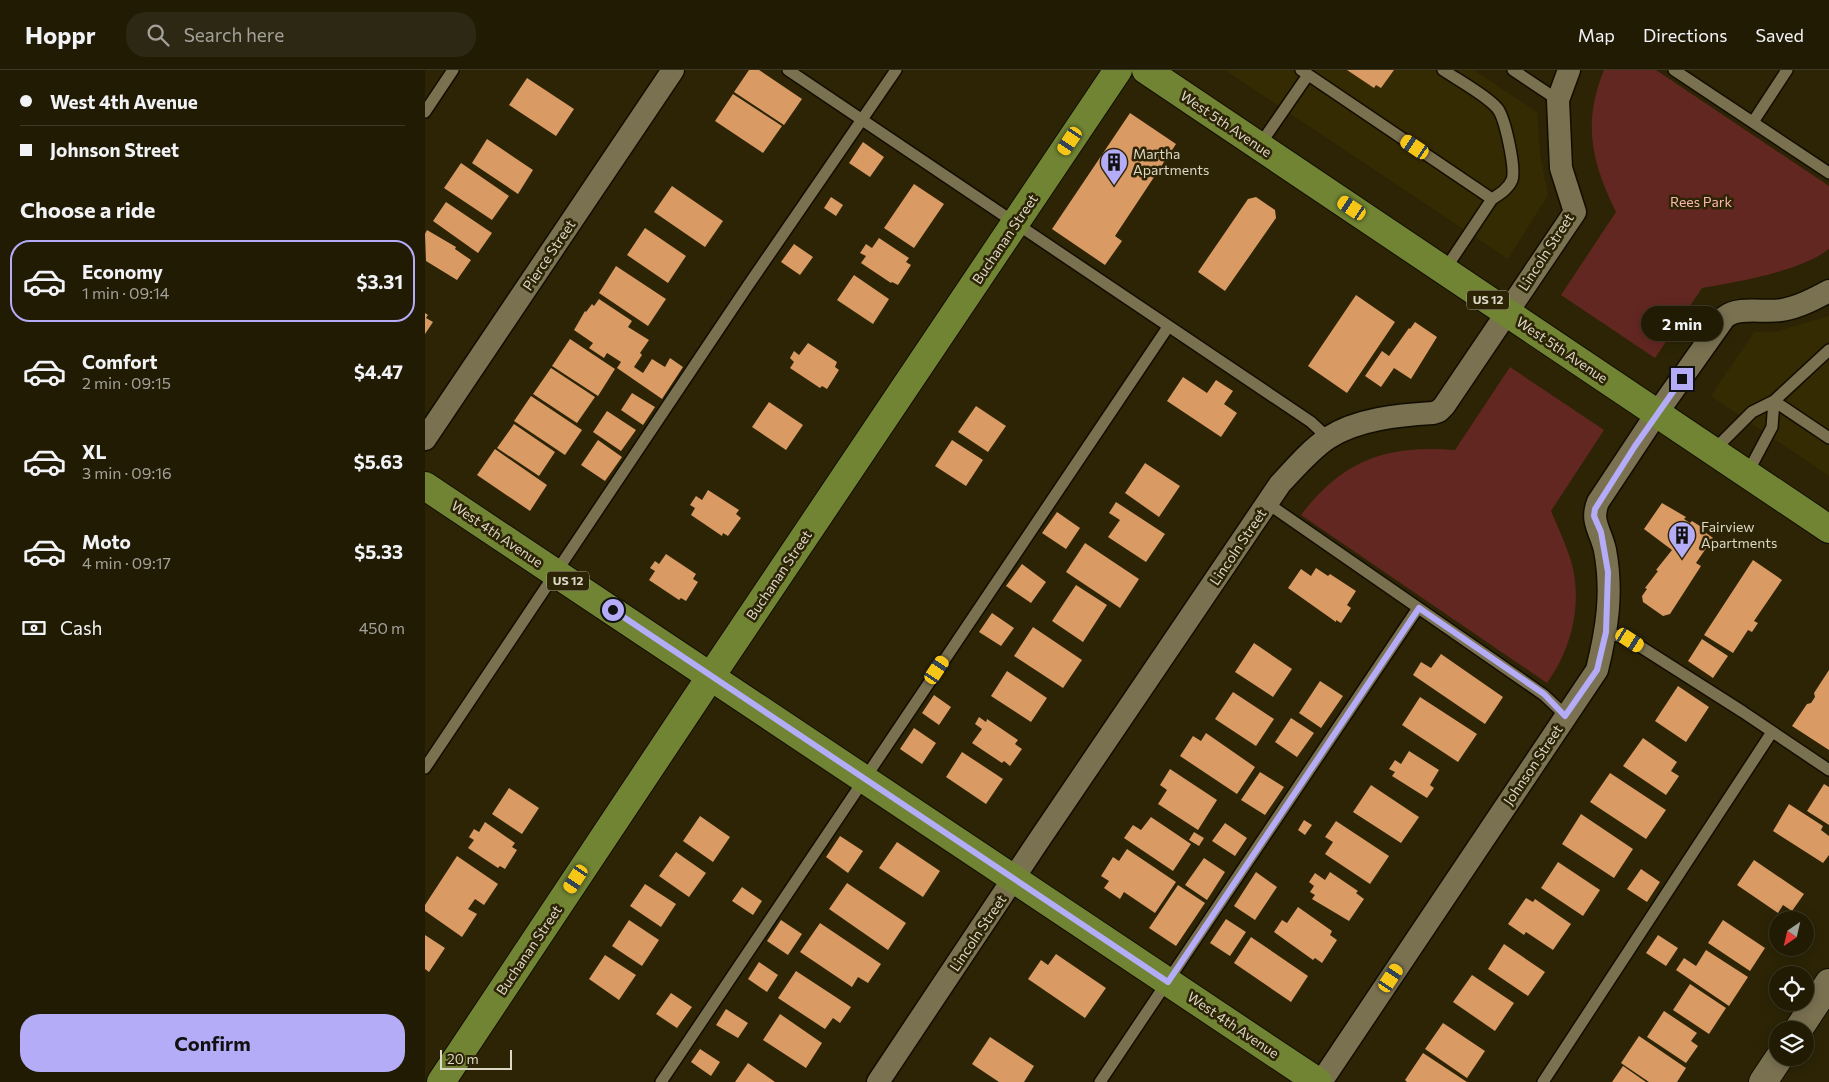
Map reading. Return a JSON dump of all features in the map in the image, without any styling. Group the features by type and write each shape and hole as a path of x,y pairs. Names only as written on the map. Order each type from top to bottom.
{"main road":[{"name":"Buchanan Street","path":"441,1082 1118,70"},
{"name":"West 5th Avenue","path":"1147,70 1829,529"},
{"name":"West 4th Avenue","path":"425,486 1319,1082"}],"street":[{"name":"Pierce Street","path":"425,439 673,70"},
{"name":"Lincoln Street","path":"878,1082 1280,484 1298,464 1328,438 1349,428 1439,411 1507,312 1575,212 1561,168 1559,100 1569,70"},
{"name":"Johnson Street","path":"1319,1082 1597,670 1606,632 1608,572 1601,532 1594,516 1595,509 1657,413 1720,322 1730,313 1782,310 1802,304 1829,291"},
{"path":"1804,1021 1829,984"},
{"path":"1763,1082 1774,1066"}],"lane":[{"path":"425,112 453,70"},
{"path":"788,70 1311,422 1328,438"},
{"path":"425,768 747,287 896,70"},
{"path":"1443,70 1489,101 1502,114 1512,167 1512,179 1505,190 1492,199 1445,270"},
{"path":"1513,70 1559,100"},
{"path":"1674,70 1829,173"},
{"path":"1753,122 1787,70"},
{"path":"1259,146 1304,72 1492,199"},
{"path":"661,1082 1168,326"},
{"path":"1713,451 1752,412 1773,401 1829,350"},
{"path":"1773,401 1829,438"},
{"path":"1747,474 1772,427 1773,401"},
{"path":"1267,503 1544,694 1565,716"},
{"path":"1101,1082 1419,608"},
{"path":"1606,632 1630,640 1829,770"},
{"path":"1543,1082 1772,732"}],"shaded area":[{"path":"1225,70 1474,70 1537,112 1540,154 1548,195 1508,259"},
{"path":"1829,316 1829,476 1711,396 1754,332 1775,332"}],"green space":[{"name":"Rees Park","path":"1604,70 1656,70 1829,186 1829,249 1802,264 1769,275 1702,288 1655,358 1561,295 1616,212 1601,177 1593,143 1593,108"},
{"path":"1510,367 1604,430 1551,511 1571,561 1576,593 1573,625 1569,640 1556,669 1547,683 1301,515 1317,496 1334,481 1351,469 1369,460 1408,450 1455,450"}],"building":[{"path":"749,70 759,70 802,99 784,125 734,92"},
{"path":"1347,70 1394,70 1381,88 1376,85 1374,88"},
{"path":"527,78 574,109 556,136 509,105"},
{"path":"733,94 782,126 763,153 715,121"},
{"name":"Martha Apartments","path":"1130,113 1176,144 1115,236 1122,241 1105,265 1052,229"},
{"path":"487,139 533,170 518,194 472,163"},
{"path":"863,142 884,157 870,177 849,163"},
{"path":"461,163 509,196 492,220 444,188"},
{"path":"914,184 944,204 914,248 884,228"},
{"path":"672,186 723,221 705,247 654,212"},
{"path":"831,197 843,205 836,216 824,208"},
{"path":"1256,197 1275,210 1276,218 1225,291 1198,272 1248,199"},
{"path":"446,202 492,233 478,253 433,221"},
{"path":"645,228 686,256 668,283 627,255"},
{"path":"427,230 456,247 455,249 471,260 457,280 426,261 425,234"},
{"path":"879,238 909,258 906,262 911,265 898,285 891,283 861,263 866,256 860,253 866,244 872,248"},
{"path":"794,244 813,257 800,275 781,262"},
{"path":"616,266 666,299 648,326 599,293"},
{"path":"854,275 889,299 873,324 837,300"},
{"path":"1356,295 1395,322 1347,393 1308,366"},
{"path":"599,299 632,321 628,327 649,340 640,353 642,355 634,367 643,373 652,359 665,367 670,358 683,367 662,399 617,368 621,362 607,353 604,358 589,348 593,343 574,330 585,311 592,304 594,306"},
{"path":"425,313 428,315 426,318 433,322 425,334"},
{"path":"1415,322 1437,337 1411,379 1394,368 1381,387 1365,376 1382,351 1389,356"},
{"path":"570,339 615,369 598,396 552,366"},
{"path":"808,343 837,362 835,367 839,370 827,389 822,386 820,388 790,368 794,362 790,358 794,351 799,355"},
{"path":"551,368 595,397 577,423 533,394"},
{"path":"1183,377 1207,393 1216,380 1233,391 1224,404 1237,413 1221,437 1167,401"},
{"path":"632,393 655,407 643,425 621,410"},
{"path":"531,396 582,430 565,455 514,421"},
{"path":"769,402 803,425 786,450 752,427"},
{"path":"976,406 1006,426 988,452 958,432"},
{"path":"607,411 636,430 621,451 593,432"},
{"path":"514,424 555,452 539,476 497,448"},
{"path":"598,440 622,457 605,481 581,465"},
{"path":"952,440 983,460 966,486 935,466"},
{"path":"495,449 547,485 530,511 477,475"},
{"path":"1145,463 1180,486 1159,517 1125,493"},
{"path":"708,490 739,510 736,514 741,518 728,536 723,533 722,536 691,515 695,508 690,505 696,496 702,500"},
{"path":"1116,502 1165,534 1146,562 1108,537 1120,520 1109,513"},
{"name":"Fairview Apartments","path":"1662,503 1686,517 1684,519 1690,523 1692,521 1703,528 1702,530 1713,538 1696,563 1701,566 1670,614 1663,616 1643,602 1642,596 1647,589 1645,588 1658,571 1656,570 1672,550 1644,529"},
{"path":"1057,512 1080,528 1066,549 1042,533"},
{"path":"1085,543 1139,579 1120,608 1066,572"},
{"path":"666,554 696,574 693,579 698,582 686,601 681,598 679,600 649,580 655,571 650,568 655,561 659,564"},
{"path":"1753,560 1782,580 1754,621 1758,623 1752,632 1748,630 1733,653 1704,635"},
{"path":"1022,564 1046,582 1031,603 1006,586"},
{"path":"1316,568 1328,576 1330,574 1356,591 1347,605 1351,608 1341,623 1336,620 1336,622 1288,588 1301,569 1311,576"},
{"path":"1076,585 1107,605 1083,642 1052,621"},
{"path":"992,613 1014,628 1001,646 979,632"},
{"path":"1033,627 1082,660 1063,688 1014,656"},
{"path":"1702,639 1728,656 1713,678 1688,661"},
{"path":"1254,643 1292,669 1273,697 1235,672"},
{"path":"1441,654 1503,697 1485,724 1413,675 1421,662 1431,668"},
{"path":"1829,670 1829,750 1792,726 1807,704 1811,703 1815,697 1814,693"},
{"path":"1007,671 1047,698 1031,722 991,696"},
{"path":"1320,681 1343,696 1321,728 1299,713"},
{"path":"1678,686 1709,707 1686,742 1655,721"},
{"path":"1233,692 1274,719 1256,746 1215,719"},
{"path":"934,695 951,707 939,725 922,713"},
{"path":"1420,697 1477,734 1458,762 1402,725"},
{"path":"979,717 986,722 987,719 1018,740 1015,744 1022,749 1010,766 1004,761 1002,763 972,743 982,729 975,724"},
{"path":"1291,718 1314,733 1297,757 1275,742"},
{"path":"914,728 936,743 922,764 900,749"},
{"path":"1206,733 1255,767 1237,794 1180,756 1193,736 1201,741"},
{"path":"1643,738 1677,762 1671,771 1679,776 1666,795 1623,766"},
{"path":"1409,751 1439,770 1430,785 1434,788 1427,798 1392,776 1395,772 1389,769 1395,760 1401,764"},
{"path":"962,752 1003,779 986,804 946,777"},
{"path":"1170,769 1217,800 1198,830 1158,804 1167,790 1160,785"},
{"path":"1260,772 1284,787 1265,815 1241,800"},
{"path":"1610,773 1666,810 1646,839 1590,802"},
{"path":"1824,784 1829,787 1829,825 1807,811"},
{"path":"1371,785 1419,817 1401,843 1353,812"},
{"path":"509,788 539,808 522,834 492,814"},
{"path":"1789,804 1823,826 1821,830 1829,836 1829,855 1823,863 1773,831"},
{"path":"1581,814 1633,849 1614,878 1562,844"},
{"path":"700,816 730,837 713,862 683,841"},
{"path":"1151,817 1191,844 1173,871 1124,838 1133,825 1141,830"},
{"path":"1304,820 1312,825 1305,835 1298,830"},
{"path":"1336,821 1389,856 1370,884 1325,854 1333,842 1325,837"},
{"path":"485,822 515,843 512,847 517,850 505,869 500,866 498,868 468,848 474,840 469,837 474,829 479,832"},
{"path":"1225,823 1247,838 1235,856 1212,841"},
{"path":"1194,832 1204,838 1199,846 1189,840"},
{"path":"840,836 863,851 848,873 826,857"},
{"path":"897,842 940,871 923,897 879,868"},
{"path":"1127,849 1176,882 1155,913 1124,892 1120,899 1104,888 1109,881 1101,876 1113,857 1119,861"},
{"path":"676,852 706,873 689,897 659,876"},
{"path":"457,856 498,884 484,905 475,899 468,909 477,914 462,937 425,911 425,905"},
{"path":"1204,858 1225,872 1207,900 1185,885"},
{"path":"1754,860 1804,894 1792,911 1783,905 1779,911 1775,911 1737,885"},
{"path":"1558,862 1600,890 1583,916 1541,888"},
{"path":"1641,869 1660,882 1647,902 1627,889"},
{"path":"1256,872 1277,887 1255,920 1234,906"},
{"path":"1330,872 1358,891 1356,893 1364,899 1349,921 1312,899 1315,895 1310,892 1314,886 1309,882 1315,873 1325,880"},
{"path":"847,883 906,923 888,950 829,909"},
{"path":"645,884 676,904 661,927 630,906"},
{"path":"1178,885 1205,903 1176,946 1149,928"},
{"path":"742,887 762,901 753,915 732,901"},
{"path":"1526,898 1533,902 1535,899 1571,924 1553,950 1526,932 1524,935 1508,924"},
{"path":"1298,907 1332,931 1330,935 1337,940 1322,963 1315,958 1313,960 1274,932 1282,920 1287,923"},
{"path":"1226,919 1246,932 1230,956 1210,943"},
{"path":"629,920 659,940 642,966 612,946"},
{"path":"781,920 802,934 788,955 767,941"},
{"path":"1723,920 1765,948 1750,971 1708,943"},
{"path":"820,923 881,964 868,983 858,977 852,987 800,952"},
{"path":"425,935 445,948 429,972 425,969"},
{"path":"1658,935 1678,948 1666,966 1646,953"},
{"path":"1251,937 1308,976 1291,1002 1234,963"},
{"path":"1504,944 1545,972 1528,996 1488,969"},
{"path":"1706,950 1748,977 1729,1006 1676,970 1684,958 1696,966"},
{"path":"1056,954 1106,988 1085,1018 1028,979 1041,960 1048,965"},
{"path":"605,955 636,975 619,1000 589,979"},
{"path":"759,962 778,975 767,992 748,979"},
{"path":"796,971 851,1007 840,1023 833,1018 825,1029 778,998"},
{"path":"1472,975 1514,1003 1495,1031 1453,1002"},
{"path":"1690,984 1726,1008 1709,1034 1673,1010"},
{"path":"671,993 692,1007 677,1028 656,1014"},
{"path":"726,1009 748,1023 738,1038 716,1025"},
{"path":"1664,1011 1697,1033 1691,1041 1698,1046 1686,1063 1647,1037"},
{"path":"780,1014 822,1043 806,1068 763,1040"},
{"path":"1443,1023 1485,1051 1467,1078 1425,1049"},
{"path":"1639,1036 1686,1068 1677,1082 1649,1082 1621,1063"},
{"path":"990,1037 1034,1066 1024,1082 999,1082 972,1064"},
{"path":"700,1049 720,1062 711,1076 691,1062"},
{"path":"1423,1053 1467,1082 1407,1082 1405,1080"},
{"path":"748,1063 775,1082 735,1082"},
{"path":"1623,1066 1646,1082 1612,1082"}],"place":[{"name":"Martha Apartments","path":"1114,186"},
{"name":"Fairview Apartments","path":"1682,559"}],"route":[{"path":"613,610 1168,982 1419,608 1544,694 1565,716 1597,670 1606,632 1609,595 1608,572 1601,532 1596,525 1594,516 1595,509 1657,413 1682,379"}]}
